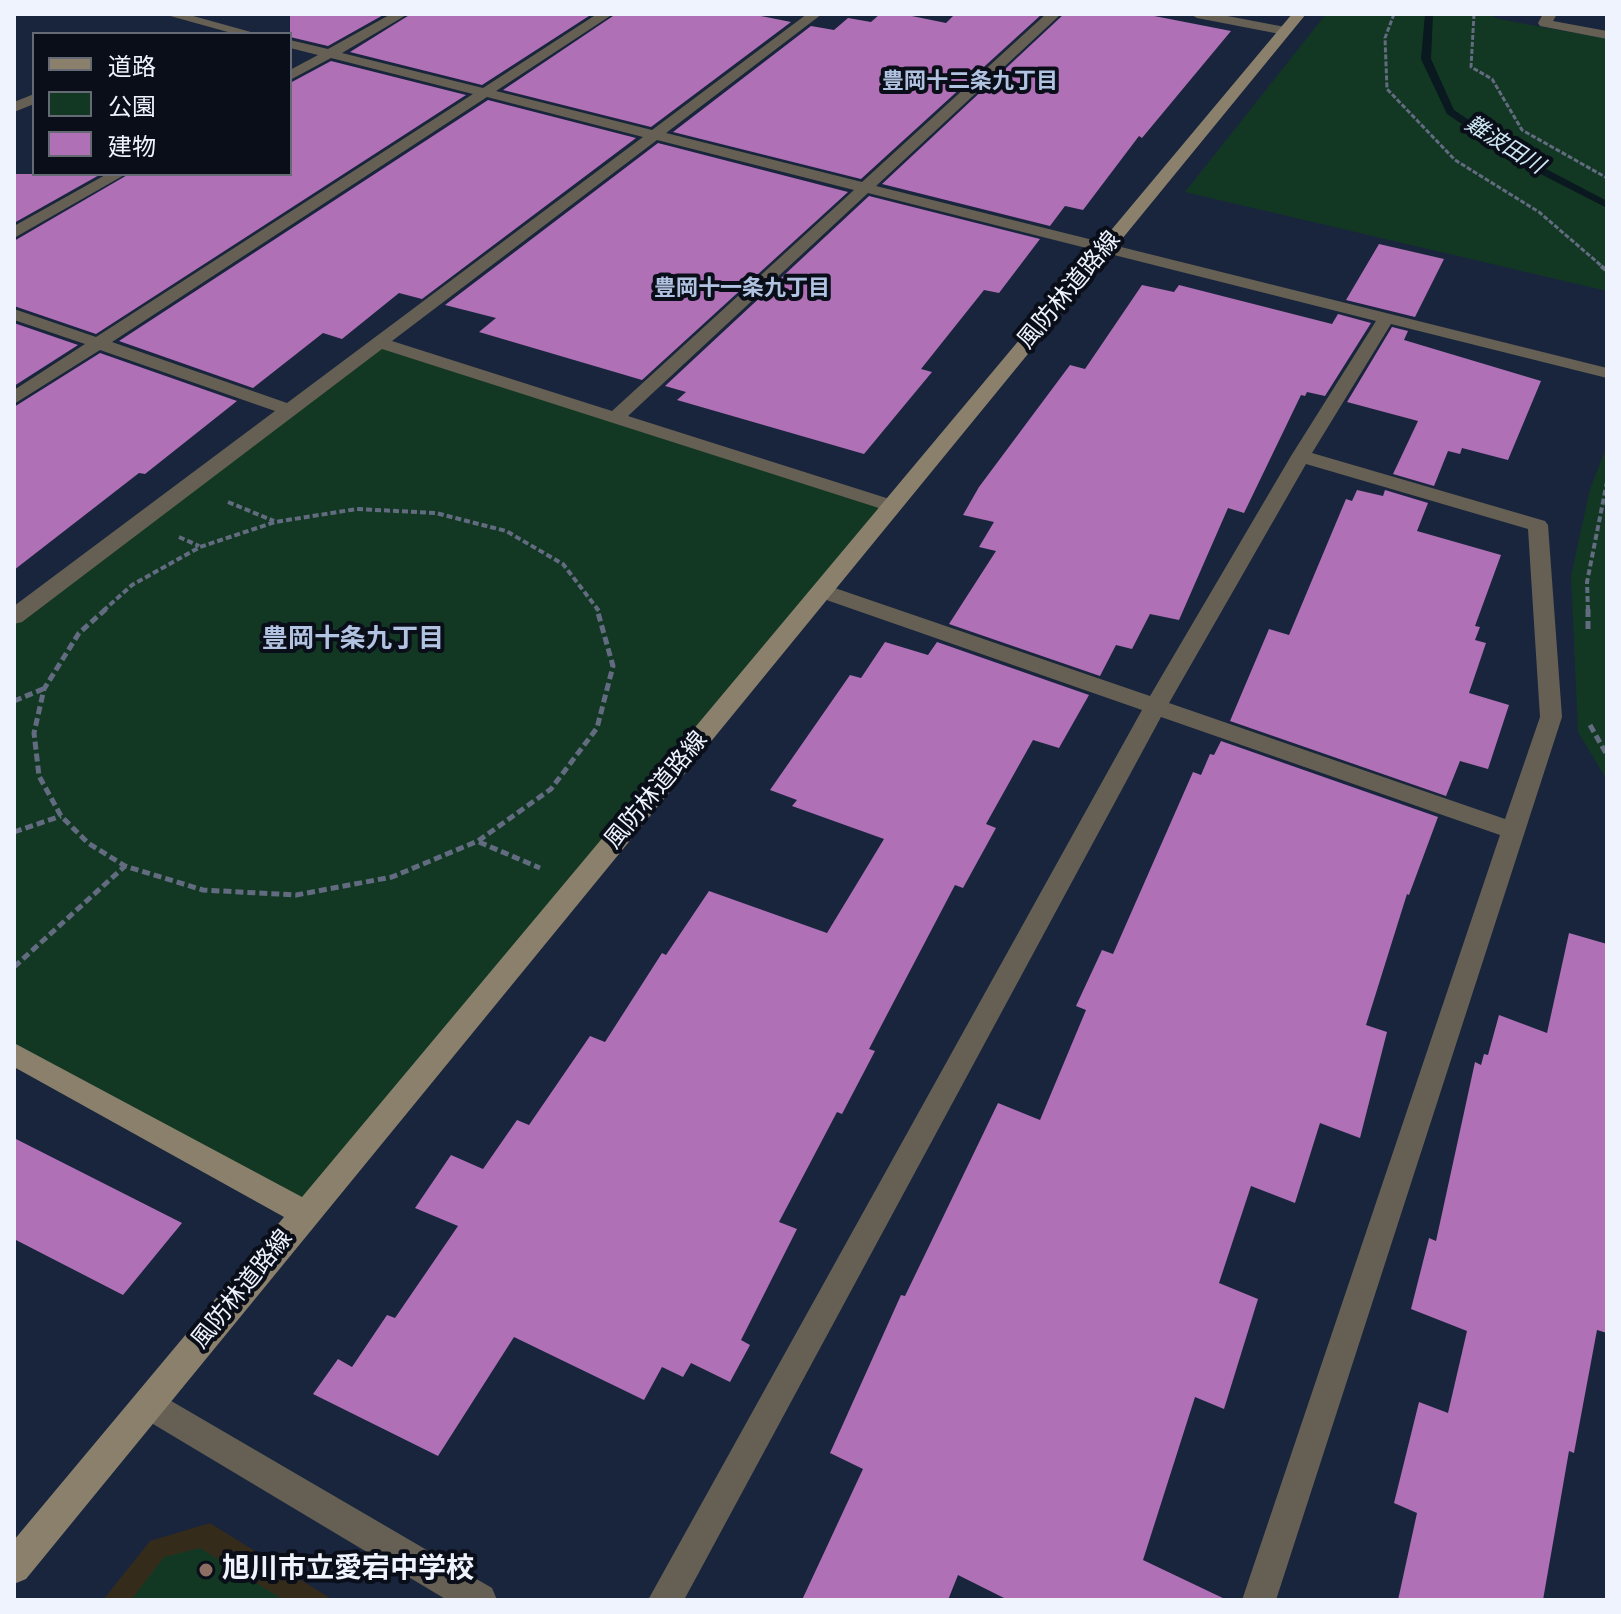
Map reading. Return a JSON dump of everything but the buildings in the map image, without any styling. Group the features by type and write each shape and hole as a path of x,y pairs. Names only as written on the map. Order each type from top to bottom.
{"street":[{"path":"170,14 195,16 245,32"},
{"path":"292,75 401,14"},
{"path":"14,398 606,14"},
{"path":"14,617 815,14"},
{"path":"616,417 1054,14"},
{"path":"1197,14 1292,23"},
{"path":"1550,14 1545,23 1607,35"},
{"path":"170,29 195,16"},
{"name":"風防林道路線","path":"14,1567 1292,23"},
{"path":"292,44 1607,373"},
{"path":"14,108 32,99"},
{"path":"14,233 114,176"},
{"path":"14,314 290,410"},
{"path":"665,1600 1156,705 1301,456 1386,319"},
{"path":"381,343 892,506"},
{"path":"1259,1600 1551,717 1538,525 1301,456"},
{"path":"822,591 1514,831"},
{"path":"14,1054 306,1214"},
{"path":"149,1404 480,1600"}],"path":[{"path":"1394,14 1385,38 1387,89 1455,160 1539,212 1607,271"},
{"path":"1474,14 1471,67 1492,79 1522,130 1607,178"},
{"path":"1588,640 1587,582 1607,482"},
{"path":"189,486 275,522"},
{"path":"357,509 436,513 506,531 563,564 599,611 613,666 597,728 551,789 478,841 392,877 296,895 203,890 125,866 88,843 61,816 39,776 34,733 44,689 79,633 132,585 200,547 275,522 357,509"},
{"path":"14,701 44,689"},
{"path":"1590,714 1590,728 1607,755"},
{"path":"14,832 61,816"},
{"path":"478,841 579,885"},
{"path":"14,967 125,866"}],"shaded area":[{"name":"旭川市立愛宕中学校","path":"210,1523 333,1600 103,1600 150,1541"}],"green space":[{"path":"1326,14 1488,14 1499,19 1607,39 1607,291 1185,192"},
{"path":"381,343 892,506 306,1214 14,1054 14,617"},
{"path":"1607,446 1607,780 1578,732 1571,576 1590,489"},
{"path":"200,1548 284,1600 131,1600 164,1557"}],"waterway":[{"name":"難波田川","path":"1429,14 1426,59 1450,112 1523,161 1607,205"}],"place":[{"name":"旭川市立愛宕中学校","path":"206,1570"}],"district":[{"name":"豊岡十二条九丁目","path":"970,82"},
{"name":"豊岡十一条九丁目","path":"742,289"},
{"name":"豊岡十条九丁目","path":"353,640"}]}
